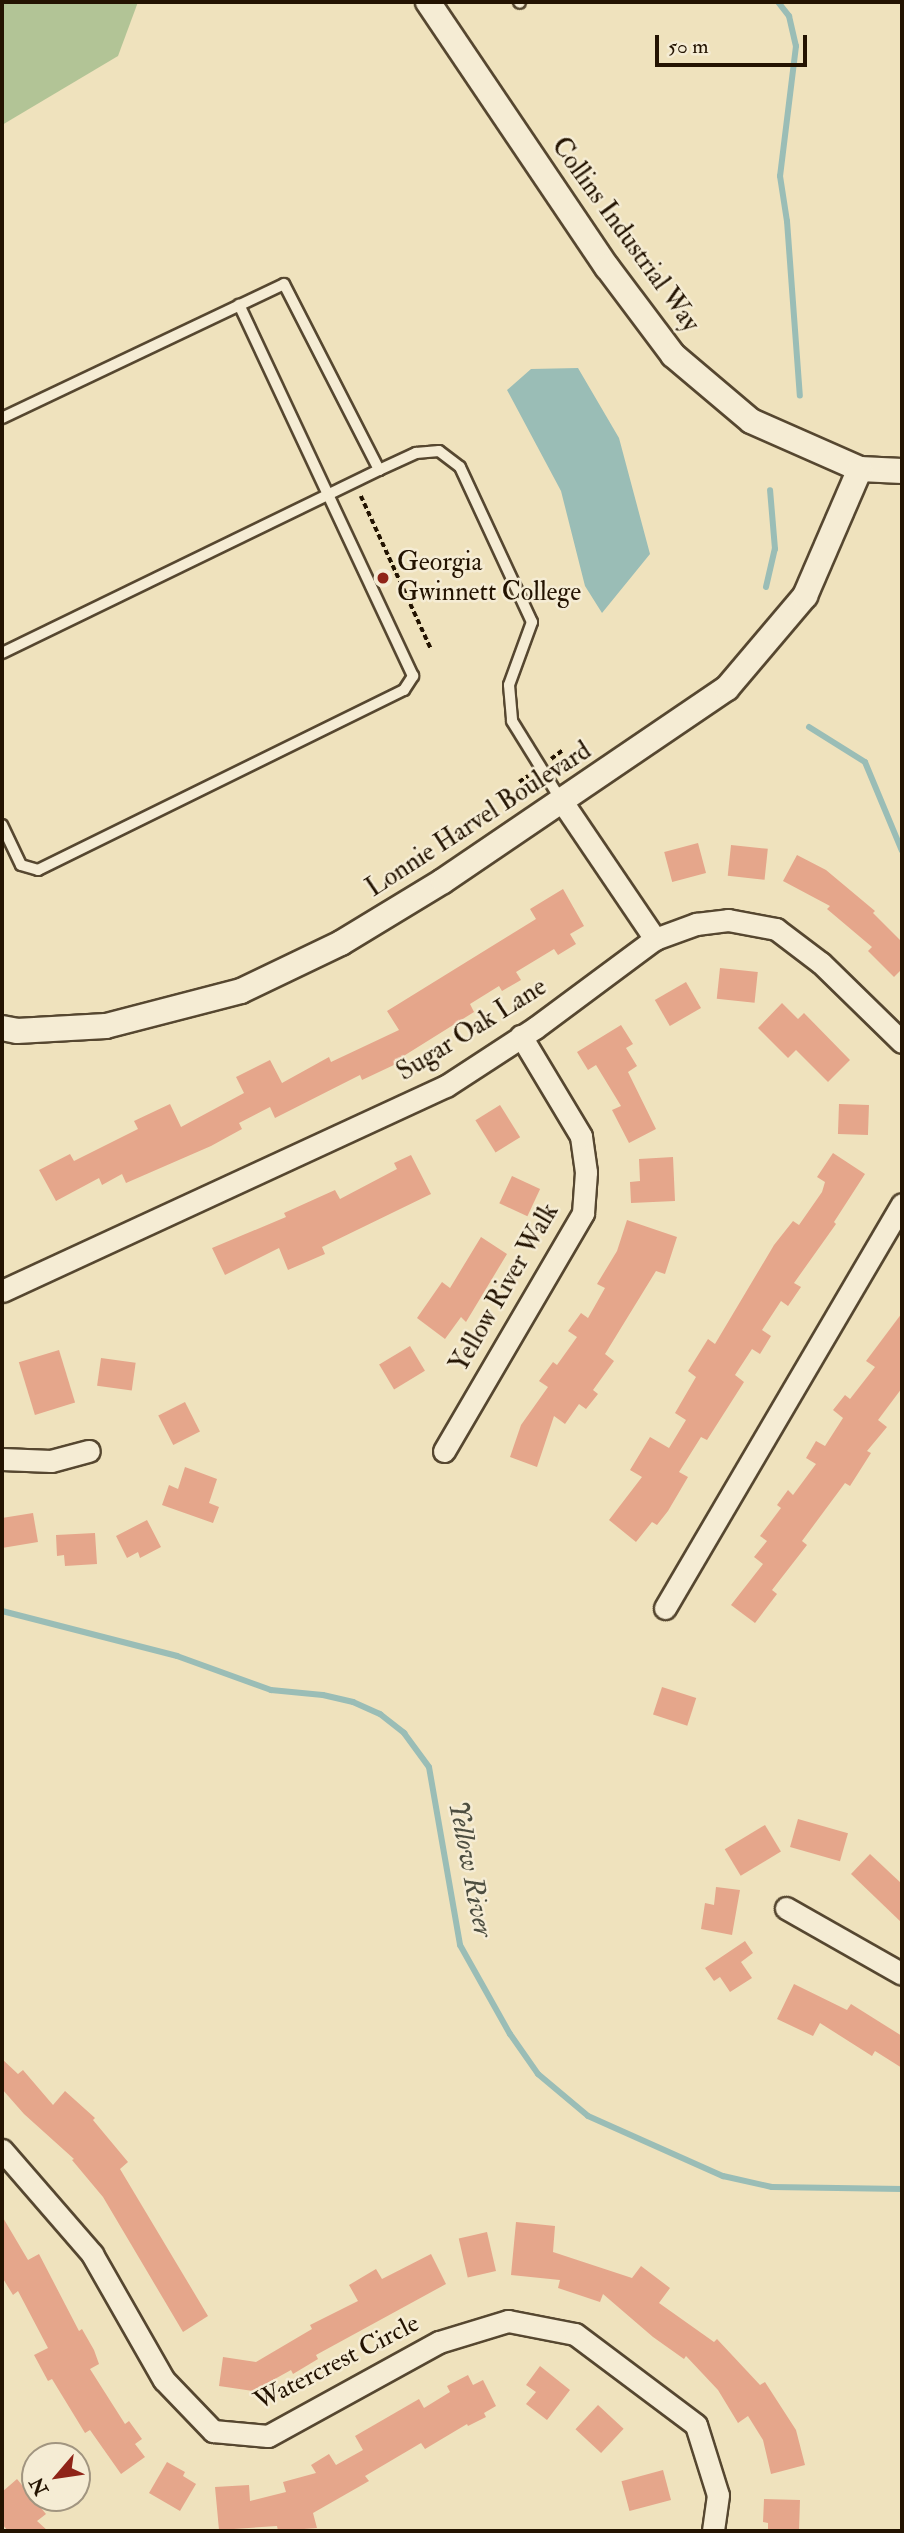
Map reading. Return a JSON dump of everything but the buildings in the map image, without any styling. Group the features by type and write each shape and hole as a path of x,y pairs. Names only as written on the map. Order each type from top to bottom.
{"street":[{"name":"Collins Industrial Way","path":"428,2 607,267 673,355 751,421 860,469"},
{"path":"860,469 902,471"},
{"name":"Lonnie Harvel Boulevard","path":"2,1028 17,1031 106,1026 241,991 370,927 656,739 727,688 805,596 860,469"},
{"path":"561,800 655,939"},
{"name":"Sugar Oak Lane","path":"2,1291 446,1086 521,1036 655,939 696,924 729,920 776,929 821,963 902,1042"},
{"name":"Yellow River Walk","path":"444,1451 583,1213 586,1172 581,1136 521,1036"},
{"path":"665,1608 902,1204"},
{"path":"2,1460 51,1461 89,1451"},
{"path":"786,1908 902,1974"},
{"name":"Watercrest Circle","path":"2,2150 92,2254 164,2381 213,2431 268,2436 439,2342 508,2321 535,2326 575,2334 696,2425 718,2495 713,2531"}],"lane":[{"path":"2,418 284,284 379,470"},
{"path":"2,825 21,865 38,870 404,690 413,676 239,305"},
{"path":"2,653 379,470 416,453 439,451 460,467 532,622 509,685 512,721 561,800"}],"path":[{"path":"372,490 360,495 431,649"}],"green space":[{"path":"2,2 138,2 118,56 2,125"}],"water":[{"path":"578,368 619,438 650,554 602,613 585,586 561,491 507,390 531,369"}],"waterway":[{"path":"778,2 789,16 796,46 780,176 787,221 800,396"},
{"path":"766,587 775,549 770,490"},
{"path":"809,727 865,762 902,851"},
{"name":"Yellow River","path":"2,1611 177,1656 271,1690 323,1695 353,1702 380,1714 404,1733 429,1767 460,1945 510,2034 538,2074 588,2116 723,2176 772,2187 902,2189"}],"place":[{"name":"Georgia Gwinnett College","path":"383,578"}]}
